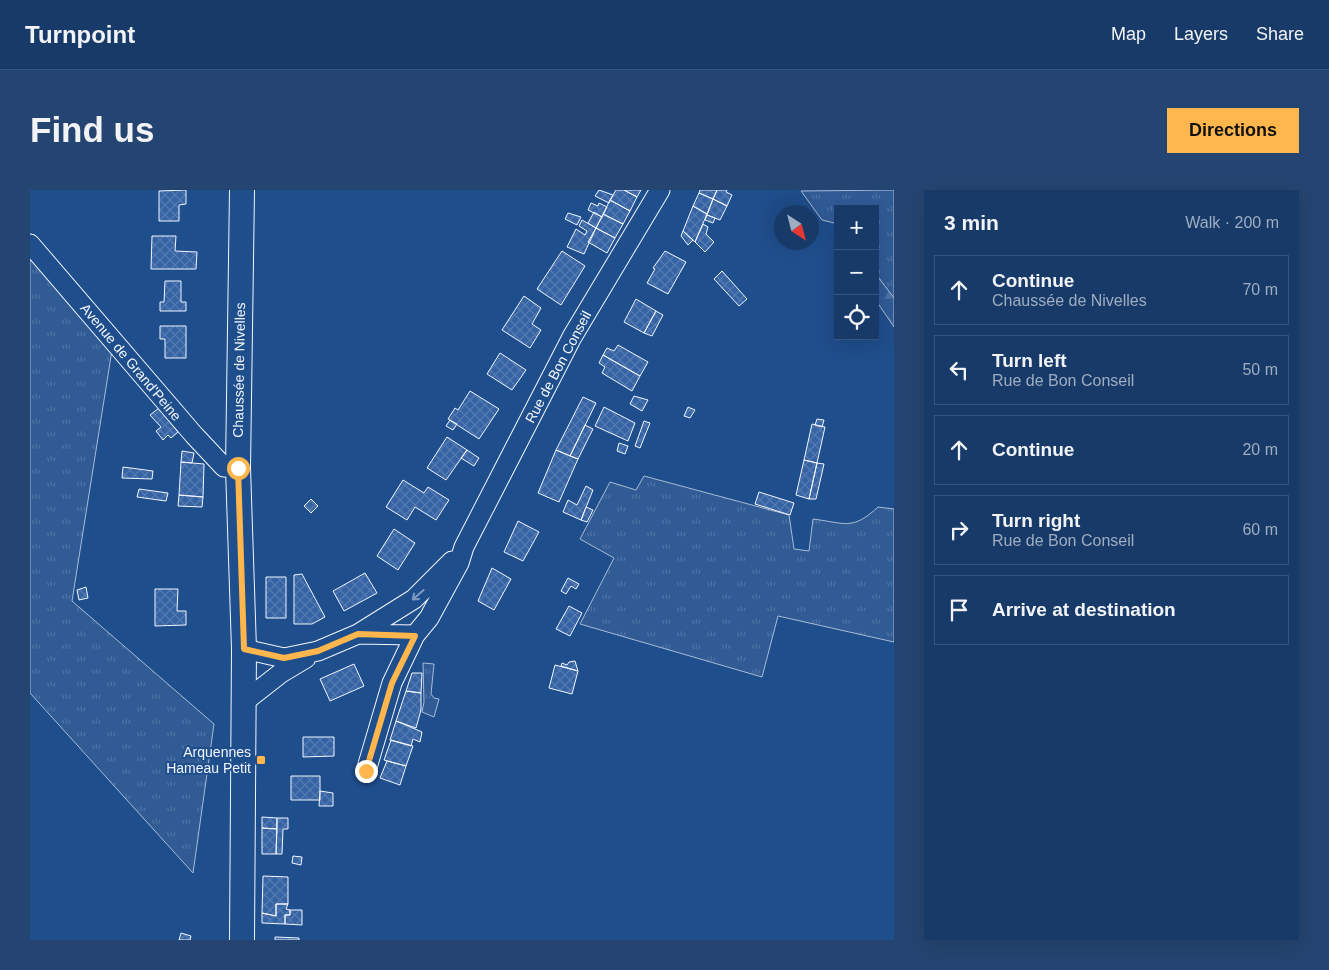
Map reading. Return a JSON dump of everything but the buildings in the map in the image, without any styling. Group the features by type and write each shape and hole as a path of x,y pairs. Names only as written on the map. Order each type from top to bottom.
{"main road":[{"name":"Chaussée de Nivelles","path":"242,190 238,468 244,649 242,940"}],"street":[{"name":"Rue de Bon Conseil","path":"366,771 392,683 415,636 429,618 459,563 464,547 572,338 660,190"},
{"name":"Avenue de Grand'Peine","path":"30,244 194,435 224,467 238,468"},
{"name":"Rue de Bon Conseil","path":"244,649 284,658 318,651 358,634 414,599 464,547"},
{"path":"358,634 415,636"},
{"path":"244,702 281,673 318,651"}],"green space":[{"path":"894,190 894,298 879,278 879,205 834,205 834,223 822,220 819,216 819,205 811,205 801,191"},
{"path":"30,256 112,350 72,601 214,724 193,873 30,693"},
{"path":"879,278 894,298 894,327 879,305"},
{"path":"644,476 789,515 794,549 809,551 813,519 848,524 861,520 878,507 894,509 894,642 778,616 762,677 580,624 614,558 580,539 610,482 636,490"},
{"path":"423,663 434,664 431,694 434,698 439,699 434,717 422,712 424,702"}],"place":[{"name":"Arquennes Hameau Petit","path":"261,760"}],"route":[{"path":"238,468 244,649 267,656 284,658 318,651 358,634 415,636 392,683 366,771"}]}
